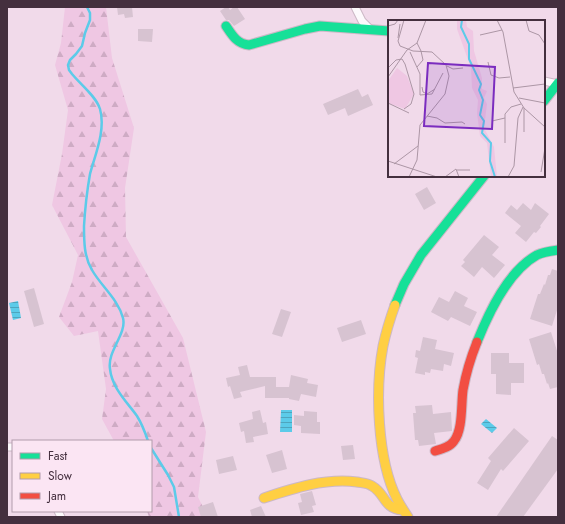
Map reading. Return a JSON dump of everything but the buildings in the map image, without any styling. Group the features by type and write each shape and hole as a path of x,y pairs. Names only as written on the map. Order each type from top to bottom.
{"street":[{"path":"355,7 362,21 371,30"},
{"path":"226,26 236,40 243,45 249,45 316,27 332,26 388,31"},
{"path":"545,81 558,83 545,100"},
{"path":"405,513 395,495 390,479 384,457 380,426 380,369 381,352 385,334 398,296 416,263 483,177"},
{"path":"435,451 450,446 457,437 460,424 464,384 470,361 482,329 496,302 512,277 529,261 541,253 558,250"},
{"path":"264,498 292,489 311,485 335,481 348,481 372,486 380,493 390,507 405,513"}],"green space":[{"path":"65,7 106,7 112,58 134,128 125,188 126,237 183,338 206,432 198,497 208,517 149,517 147,512 152,512 152,440 113,440 102,419 106,389 98,331 74,336 59,317 72,282 78,255 52,205 62,154 68,110 55,65 61,43"}],"water":[{"path":"18,301 21,318 13,320 9,303"},
{"path":"281,410 292,410 292,432 280,432"},
{"path":"486,419 497,428 492,433 481,424"}],"waterway":[{"path":"87,7 90,13 90,20 82,46 70,60 68,65 72,74 88,90 98,104 102,125 87,193 84,226 85,249 89,265 121,311 123,324 111,356 111,376 120,394 139,419 148,440"},
{"path":"152,450 174,487 179,517"}],"traffic: fast":[{"path":"226,26 238,41 249,45 320,26 388,31"},
{"path":"545,100 558,83"},
{"path":"395,305 404,284 421,255 483,177"},
{"path":"477,342 487,318 501,293 517,271 537,255 544,252 558,250"}],"traffic: slow":[{"path":"395,305 385,336 380,363 380,424 385,464 390,483 397,499 408,517"},
{"path":"264,498 298,487 321,483 333,481 357,482 370,485 377,489 391,507 402,510"}],"traffic: jam":[{"path":"435,451 446,448 457,436 461,417 464,384 477,342"}]}
